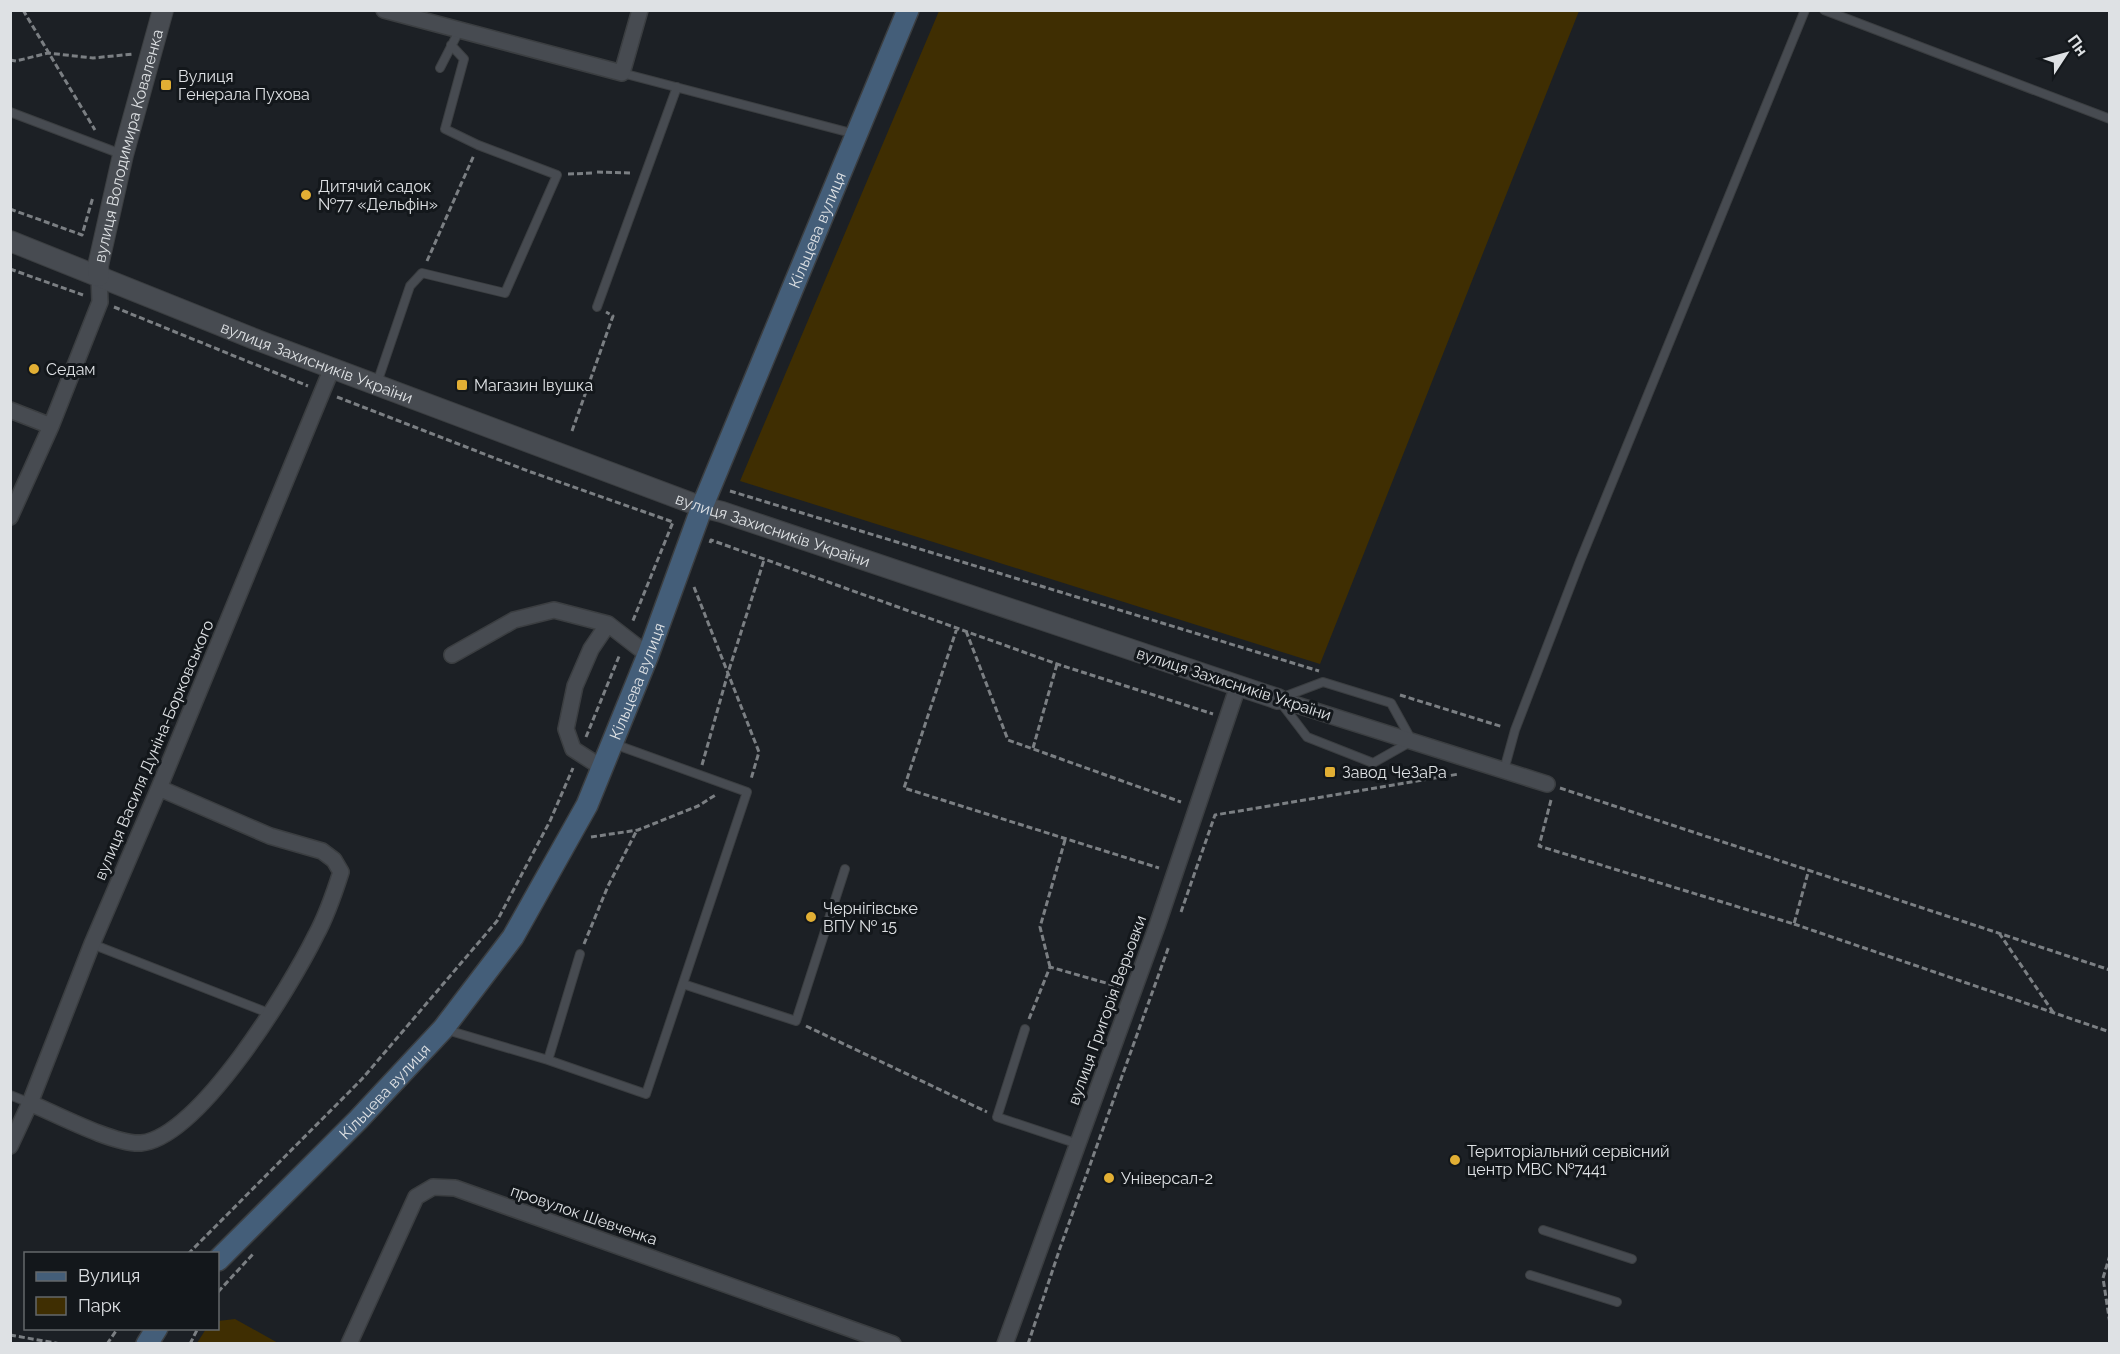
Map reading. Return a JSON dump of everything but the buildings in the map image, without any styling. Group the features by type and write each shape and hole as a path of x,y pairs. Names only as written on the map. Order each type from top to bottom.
{"main road":[{"name":"Кільцева вулиця","path":"219,1259 358,1120 443,1029 513,937 587,805 648,655 702,507 908,10"},
{"path":"147,1344 156,1330"}],"street":[{"name":"вулиця Володимира Коваленка","path":"10,517 51,426 100,302 98,266 115,152 163,10"},
{"path":"384,10 622,73 640,10"},
{"name":"вулиця Захисників України","path":"10,241 332,368 702,507 1238,686 1551,785"},
{"name":"вулиця Василя Дуніна-Борковського","path":"10,1146 30,1103 92,944 159,788 332,368"},
{"path":"10,410 51,426"},
{"path":"452,656 514,620 554,610 608,624 648,655"},
{"path":"601,767 573,749 566,729 575,686 591,649 608,624"},
{"name":"вулиця Григорія Верьовки","path":"1005,1344 1133,991 1238,686"},
{"path":"30,1103 117,1140 141,1143 168,1134 212,1093 271,1014 316,936 333,900 341,872 334,860 322,851 270,836 159,788"},
{"name":"провулок Шевченка","path":"349,1344 416,1197 433,1187 455,1188 893,1344"}],"lane":[{"path":"1504,770 1515,730 1580,561 1805,10"},
{"path":"1824,10 2109,119"},
{"path":"440,68 459,31"},
{"path":"376,384 410,286 422,273 505,293 557,175 478,145 445,129 464,59 451,45"},
{"path":"622,73 856,134"},
{"path":"597,307 677,87"},
{"path":"10,112 115,152"},
{"path":"1323,682 1391,703 1412,741 1374,763 1307,737 1278,699 1323,682"},
{"path":"443,1029 548,1060 646,1094 747,792 611,742"},
{"path":"683,984 796,1021 845,869"},
{"path":"92,944 271,1014"},
{"path":"548,1060 580,954"},
{"path":"1025,1029 997,1117 1078,1144"},
{"path":"10,1095 30,1103"},
{"path":"1543,1230 1632,1259"},
{"path":"1530,1275 1617,1302"}],"path":[{"path":"23,10 48,53 115,152"},
{"path":"10,60 16,61 48,53 93,58 135,54"},
{"path":"422,273 478,145"},
{"path":"557,175 595,172 646,174"},
{"path":"10,208 82,235"},
{"path":"10,269 100,302"},
{"path":"572,432 613,316 597,307"},
{"path":"190,1252 362,1079 497,921 550,821 673,522 528,471"},
{"path":"730,491 1322,671"},
{"path":"711,540 1058,664 1226,719"},
{"path":"699,775 764,560"},
{"path":"693,585 759,752 747,792"},
{"path":"957,628 904,788 1174,873"},
{"path":"966,631 1008,740 1197,807"},
{"path":"1032,749 1058,664"},
{"path":"1390,692 1515,730"},
{"path":"1180,916 1215,815 1461,774"},
{"path":"2109,970 1551,785 1539,846 1794,924 2109,1032"},
{"path":"586,837 638,830 698,806 729,786"},
{"path":"580,954 608,886 638,830"},
{"path":"1025,1029 1050,967 1040,927 1065,840"},
{"path":"1794,924 1809,869"},
{"path":"1999,933 2054,1013"},
{"path":"1028,1344 1060,1248 1172,938"},
{"path":"1050,967 1133,991"},
{"path":"796,1021 997,1117"},
{"path":"2109,1255 2103,1278 2109,1324"},
{"path":"107,1344 117,1330"},
{"path":"190,1344 197,1330"},
{"path":"10,1335 61,1344"}],"green space":[{"path":"939,11 1579,11 1320,664 740,481"},
{"path":"235,1319 278,1343 197,1343 205,1330 219,1330 219,1321"}],"place":[{"name":"Вулиця Генерала Пухова","path":"166,85"},
{"name":"Дитячий садок №77 «Дельфін»","path":"306,195"},
{"name":"Седам","path":"34,369"},
{"name":"Магазин Івушка","path":"462,385"},
{"name":"Завод ЧеЗаРа","path":"1330,772"},
{"name":"Чернігівське ВПУ № 15","path":"811,917"},
{"name":"Територіальний сервісний центр МВС №7441","path":"1455,1160"},
{"name":"Універсал-2","path":"1109,1178"}]}
